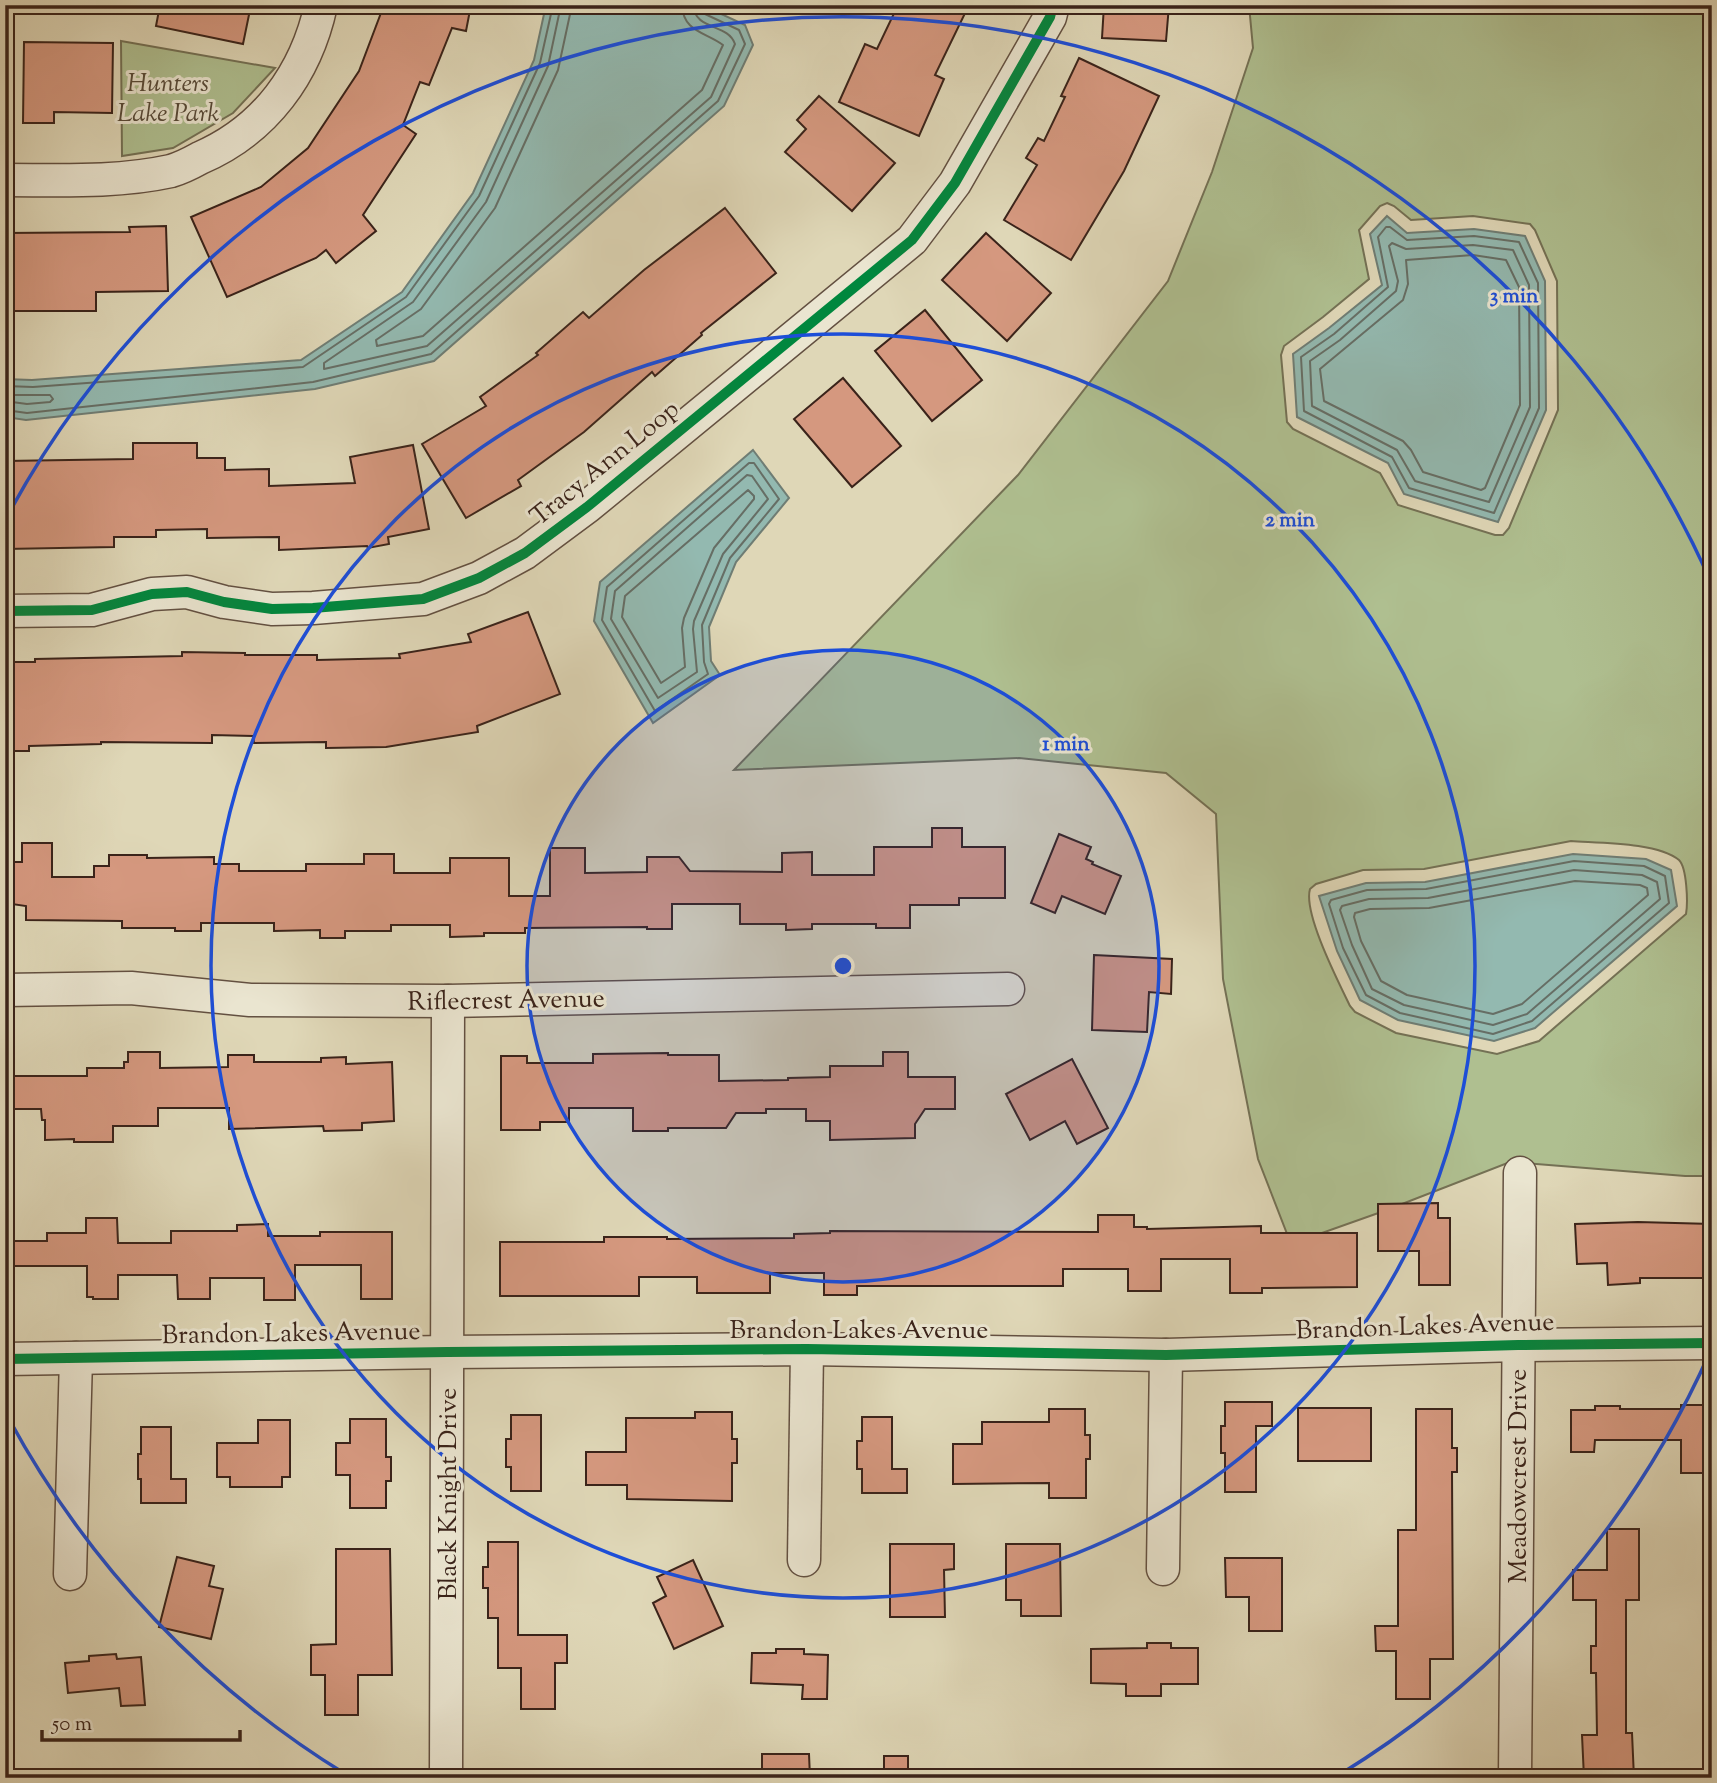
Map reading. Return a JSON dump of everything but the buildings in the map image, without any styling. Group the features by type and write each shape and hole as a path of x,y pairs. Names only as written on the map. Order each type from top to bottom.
{"street":[{"path":"5,180 121,179 174,170 227,146 269,111 295,78 317,25 321,5"},
{"name":"Tracy Ann Loop","path":"5,611 92,610 152,594 187,592 224,602 272,609 423,599 479,578 526,554 912,240 955,183 1050,17 1053,5"},
{"name":"Riflecrest Avenue","path":"5,990 131,988 250,1000 448,1001 1008,989"},
{"name":"Black Knight Drive","path":"446,1778 448,1001"},
{"name":"Meadowcrest Drive","path":"1515,1778 1520,1173"},
{"name":"Brandon Lakes Avenue","path":"5,1359 807,1349 1166,1355 1518,1345 1712,1343"},
{"path":"804,1560 807,1349"},
{"path":"1163,1569 1166,1355"},
{"path":"70,1574 76,1358"}],"green space":[{"path":"1249,5 1712,5 1712,1176 1510,1162 1291,1244 1258,1159 1223,979 1216,814 1166,773 1019,758 734,770 1018,475 1168,281 1212,172 1253,48","holes":["1387,203 1411,220 1473,216 1530,224 1557,281 1558,410 1509,528 1503,535 1495,535 1398,505 1380,473 1293,429 1287,422 1281,355 1284,346 1369,279 1359,230 1380,206","1571,841 1643,847 1669,854 1679,860 1685,878 1686,914 1539,1041 1497,1054 1396,1033 1355,1012 1350,1006 1316,930 1309,900 1310,889 1316,884 1363,870 1424,869"]},
{"name":"Hunters Lake Park","path":"121,41 275,68 233,113 173,148 122,156"}],"water":[{"path":"546,5 702,5 745,25 753,45 724,106 434,361 315,389 26,420 5,417 5,379 32,380 301,360 402,292 473,193 534,60"},
{"path":"1387,216 1407,233 1474,229 1525,236 1545,281 1546,410 1498,522 1404,494 1388,463 1297,417 1293,354 1382,285 1370,234"},
{"path":"753,450 789,498 736,562 709,627 711,661 720,675 653,723 594,621 600,582"},
{"path":"1573,854 1646,859 1671,870 1677,906 1535,1028 1494,1041 1398,1020 1360,1000 1337,951 1319,896 1366,883 1425,882"}],"cycle path":[{"path":"5,611 92,610 152,594 187,592 224,602 272,609 423,599 479,578 525,553 587,507 912,240 955,183 1050,17 1053,5"},
{"path":"5,1359 807,1349 1166,1355 1518,1345 1712,1343"}]}
